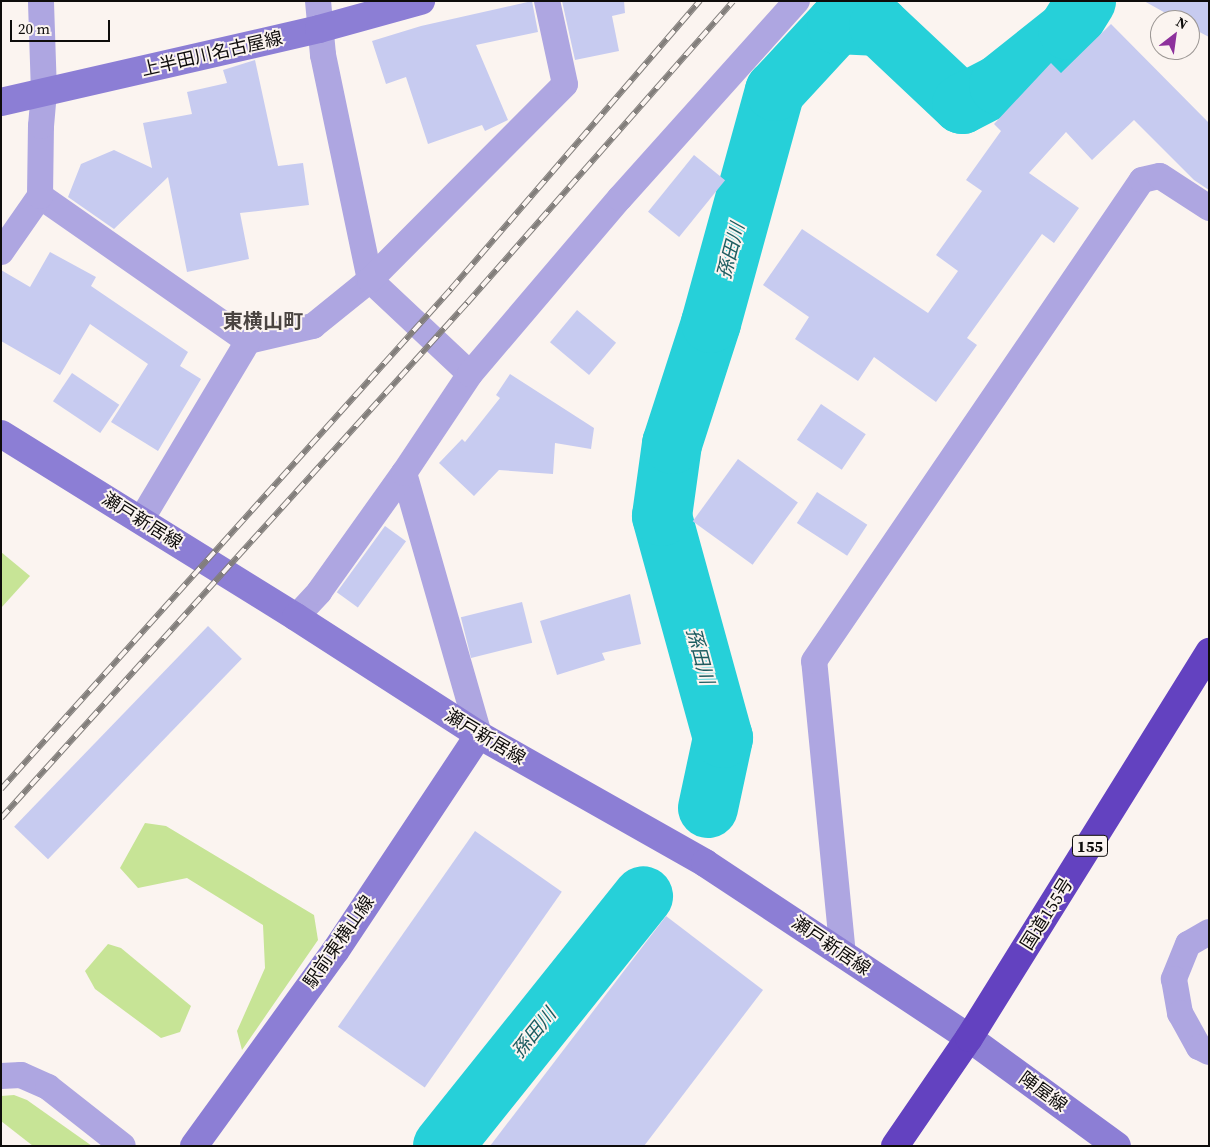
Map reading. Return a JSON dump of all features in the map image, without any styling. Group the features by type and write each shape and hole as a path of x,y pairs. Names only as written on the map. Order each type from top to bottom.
{"highway":[{"name":"国道155号","path":"895,1146 969,1038 1209,652"}],"street":[{"path":"1,252 40,196 40,126 44,94 41,1"},
{"path":"318,1 319,29 370,280 470,374"},
{"name":"上半田川名古屋線","path":"1,102 44,94 319,29 421,1"},
{"path":"142,520 248,341 313,326 370,280 565,84 547,1"},
{"path":"296,617 319,592 404,473 470,374 620,198 797,1"},
{"path":"843,955 814,662 1142,180 1160,176 1209,208"},
{"path":"40,196 248,341"},
{"name":"瀬戸新居線","path":"1,434 142,520 480,735 705,863 969,1038"},
{"path":"404,473 480,735"},
{"name":"駅前東横山線","path":"194,1146 336,950 480,735"},
{"path":"1209,932 1188,944 1174,979 1180,1013 1200,1047 1209,1052"},
{"name":"陣屋線","path":"969,1038 1117,1146"},
{"path":"1,1076 20,1075 48,1087 122,1146"}],"green space":[{"path":"1,552 30,576 1,608"},
{"path":"145,823 166,826 314,915 318,940 242,1050 237,1031 265,968 263,925 187,878 138,888 120,868"},
{"path":"108,944 121,948 191,1006 180,1032 161,1038 95,989 85,971"},
{"path":"14,1095 27,1100 92,1146 33,1146 1,1121 1,1096"}],"building":[{"path":"532,1 538,32 476,45 508,120 485,131 482,125 428,144 406,77 386,84 372,41 421,26"},
{"path":"562,1 624,1 625,13 612,16 619,51 575,60"},
{"path":"1144,1 1209,1 1209,37 1200,32 1200,10 1160,10"},
{"path":"1111,24 1209,123 1209,190 1194,180 1134,120 1092,160 1066,132 1029,173 1079,208 1054,243 1042,234 967,338 977,345 936,402 874,357 858,381 795,339 809,317 763,285 802,229 928,313 958,271 936,255 982,191 966,180 1001,131 994,124 1051,63 1061,73"},
{"path":"255,60 278,166 303,163 309,205 240,213 249,259 187,272 168,177 114,229 68,197 81,164 114,150 152,168 143,123 192,114 187,92 227,83 223,70"},
{"path":"694,155 725,180 679,237 648,212"},
{"path":"50,252 96,277 91,286 188,352 180,366 201,379 158,451 111,422 148,364 90,324 60,375 1,341 1,270 30,287"},
{"path":"577,310 616,343 589,375 550,342"},
{"path":"72,373 119,405 100,433 53,401"},
{"path":"510,374 594,428 591,449 555,443 553,474 499,470 474,496 439,463 462,439 465,442 500,398 496,395"},
{"path":"821,404 866,434 842,470 797,440"},
{"path":"738,459 798,502 753,565 693,521"},
{"path":"817,492 867,525 847,556 797,523"},
{"path":"385,526 406,541 358,608 337,592"},
{"path":"630,594 641,644 602,653 605,660 557,675 540,621"},
{"path":"522,602 532,643 471,658 461,617"},
{"path":"208,626 242,659 48,859 14,827"},
{"path":"475,831 562,892 425,1088 338,1027"},
{"path":"666,916 763,990 644,1146 490,1146"}],"waterway":[{"name":"孫田川","path":"708,808 723,738 662,516 672,444 711,323 775,91 837,24 879,26 962,104 999,85 1068,30 1086,1"},
{"name":"孫田川","path":"443,1146 643,896"}],"railway":[{"path":"1,789 451,289 700,1"},
{"path":"1,818 467,303 733,1"}],"district":[{"name":"東横山町","path":"263,321"}]}
